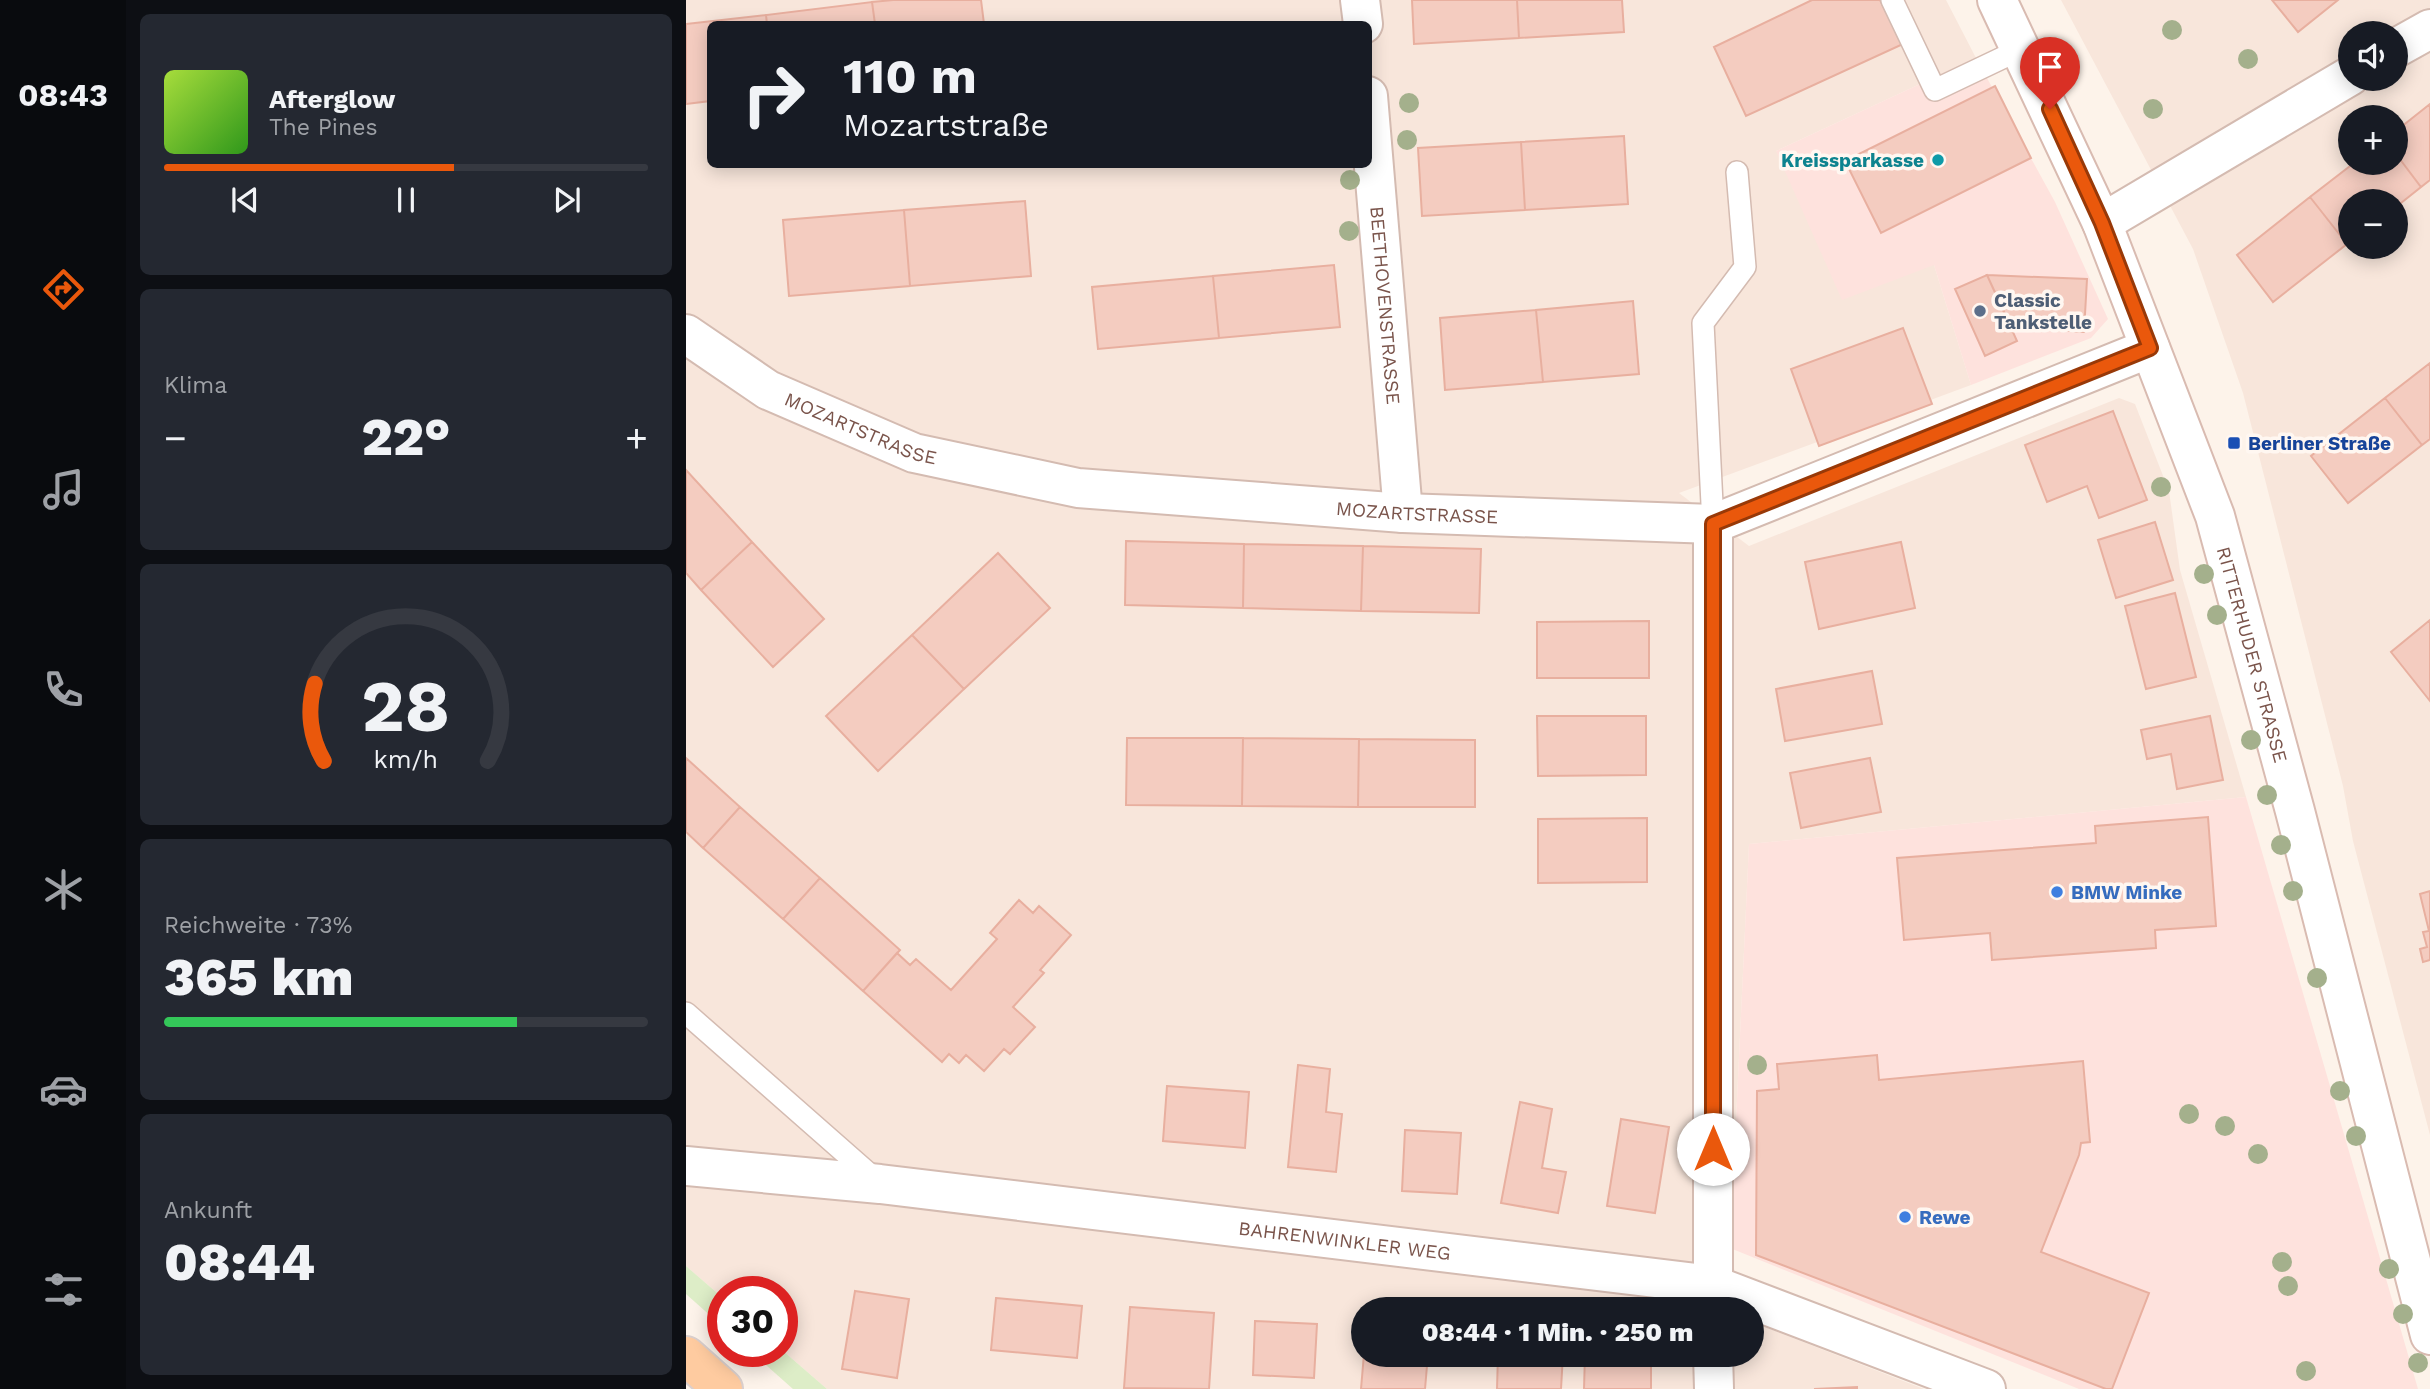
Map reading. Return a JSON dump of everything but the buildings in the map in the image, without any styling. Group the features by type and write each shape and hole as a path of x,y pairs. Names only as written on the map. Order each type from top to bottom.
{"main road":[{"path":"686,1356 723,1389"}],"street":[{"path":"1360,0 1363,21"},
{"name":"RITTERHUDER STRASSE","path":"1997,0 2102,223 2215,516 2295,811 2430,1335"},
{"path":"2408,41 2430,29"},
{"path":"2102,223 2338,83"},
{"name":"BEETHOVENSTRASSE","path":"1372,144 1403,513"},
{"name":"MOZARTSTRASSE","path":"686,334 768,390 914,453 1078,488 1403,513 1713,524 2150,348"},
{"path":"1713,524 1713,1297"},
{"name":"BAHRENWINKLER WEG","path":"686,1167 880,1184 1713,1297"},
{"name":"BAHRENWINKLER WEG","path":"1764,1314 1986,1389"},
{"path":"1713,1367 1714,1389"}],"lane":[{"path":"1892,0 1935,90 2021,49"},
{"path":"1713,524 1703,323 1745,267 1737,172"},
{"path":"686,1013 880,1184"}],"shaded area":[{"path":"686,0 1946,0 1976,58 1776,151 1934,265 1971,385 1679,493 1749,546 2119,398 2135,404 2169,491 2180,570 2246,797 1749,844 1730,1248 1740,1297 1351,1297 1351,1367 1764,1367 1764,1327 1924,1389 827,1389 798,1364 798,1276 707,1276 707,1284 686,1266"},
{"path":"2061,0 2430,0 2430,1135 2353,841 2343,786 2243,393 2193,249"},
{"path":"1976,58 2055,202 2108,319 2091,338 1971,385 1934,265 1842,300 1776,151"},
{"path":"2246,797 2418,1389 2079,1389 1730,1248 1749,844"}],"green space":[{"path":"686,1266 707,1284 707,1313 686,1294"},
{"path":"798,1364 827,1389 793,1389 768,1367 798,1367"}],"place":[{"name":"Kreissparkasse","path":"1938,160"},
{"name":"Classic Tankstelle","path":"1980,311"},
{"name":"Berliner Straße","path":"2234,443"},
{"name":"BMW Minke","path":"2057,892"},
{"name":"Rewe","path":"1905,1217"}],"route":[{"path":"1713,1149 1713,524 2150,348 2102,223 2050,109"}]}
